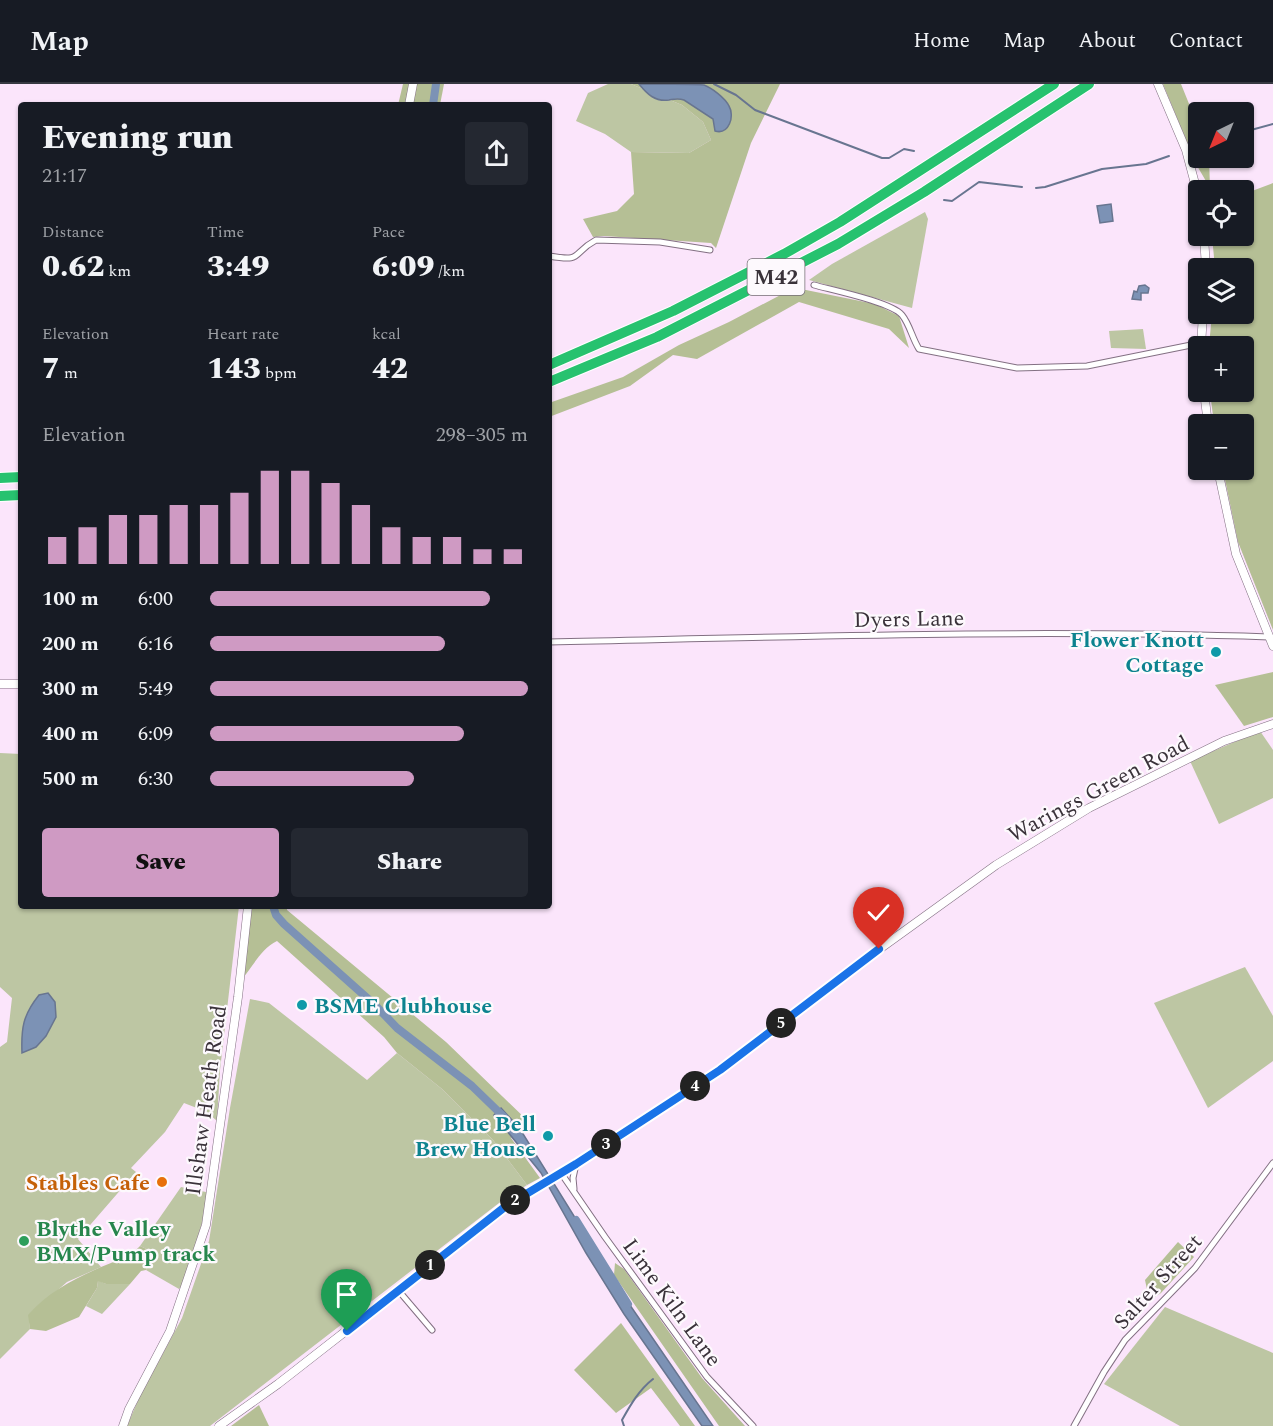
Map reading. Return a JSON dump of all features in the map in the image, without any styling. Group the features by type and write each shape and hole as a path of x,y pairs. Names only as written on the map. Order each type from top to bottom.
{"highway":[{"name":"M42","path":"552,364 674,311 784,254 840,222 1054,84"},
{"name":"M42","path":"552,381 657,337 838,244 924,192 1089,84"},
{"path":"0,478 18,477"},
{"path":"0,496 18,495"}],"street":[{"path":"410,102 413,84"},
{"path":"1158,84 1186,150 1194,180"},
{"path":"552,256 572,259 596,240 660,242 710,250"},
{"path":"813,285 896,310 904,318 919,348 1017,368 1087,366 1188,347"},
{"path":"1220,480 1236,554 1273,646"},
{"name":"Dyers Lane","path":"552,642 1011,632 1163,633 1269,637"},
{"path":"0,684 18,684"},
{"name":"Warings Green Road","path":"219,1426 278,1384 506,1206 576,1164 720,1070 849,970 1023,847 1089,808 1224,741 1273,724"},
{"name":"Illshaw Heath Road","path":"123,1426 129,1409 170,1331 207,1225 248,909"},
{"name":"Salter Street","path":"1074,1426 1125,1340 1195,1268 1273,1163"},
{"path":"575,1191 573,1178 576,1164"},
{"name":"Lime Kiln Lane","path":"558,1175 575,1191 605,1237 708,1377 753,1426"},
{"path":"398,1290 432,1330"}],"green space":[{"path":"403,84 410,84 407,102 399,102"},
{"path":"417,84 444,84 441,102 414,102"},
{"path":"608,84 631,84 682,105 703,122 711,140 689,153 631,152 605,134 576,121 588,93"},
{"path":"631,84 780,84 751,143 716,248 711,243 593,237 583,219 617,211 634,194 631,152 689,153 711,140 703,122 682,105"},
{"path":"1163,84 1181,84 1188,102 1188,145"},
{"path":"1198,168 1209,168 1210,180 1205,180"},
{"path":"1273,183 1273,630 1238,542 1225,480 1254,480 1254,414 1213,414 1211,402 1254,402 1254,336 1210,336 1211,324 1254,324 1254,258 1214,258 1213,246 1254,246 1254,190"},
{"path":"925,212 928,219 912,308 809,280 832,264"},
{"path":"806,290 875,304 899,316 909,348 889,329 799,302 697,359 673,355 630,386 552,416 552,402 623,377 679,345 788,291"},
{"path":"1143,329 1146,349 1111,348 1109,331"},
{"path":"1273,672 1273,717 1244,726 1215,685"},
{"path":"1260,731 1273,750 1273,798 1219,824 1190,761"},
{"path":"0,753 18,754 18,909 239,909 220,1070 217,1121 207,1112 184,1103 165,1132 131,1168 136,1172 78,1239 101,1267 67,1282 29,1315 30,1329 0,1359 0,1047 7,1042 12,998 0,987"},
{"path":"251,909 287,909 446,1042 529,1122 511,1138 540,1178 527,1185 493,1140 442,1089 397,1053 384,1037 277,941 262,953 242,979"},
{"path":"1245,967 1273,1016 1273,1061 1208,1108 1154,1003"},
{"path":"250,999 269,1003 367,1080 397,1053 442,1089 493,1140 527,1185 499,1203 210,1426 127,1426 139,1398 182,1318 209,1241"},
{"path":"181,1187 206,1192 206,1210 184,1282 179,1289 146,1270 153,1252 140,1246"},
{"path":"1178,1242 1194,1257 1161,1293 1152,1299 1148,1294 1145,1280"},
{"path":"140,1246 153,1252 146,1270 141,1271 130,1284 106,1284 98,1281 97,1288 79,1317 46,1331 30,1329 28,1315 51,1294 77,1278 132,1254"},
{"path":"615,1263 624,1269 702,1378 745,1426 719,1426 614,1275"},
{"path":"98,1280 106,1284 130,1284 102,1314 86,1306 97,1288"},
{"path":"1165,1307 1273,1353 1273,1426 1180,1426 1104,1384"},
{"path":"621,1323 695,1426 680,1426 651,1388 616,1413 574,1370"},
{"path":"259,1405 269,1426 231,1426"}],"water":[{"path":"639,84 704,85 711,88 731,110 730,124 724,130 715,131 713,119 684,100 655,98"},
{"path":"1111,204 1113,221 1100,223 1097,206"},
{"path":"1145,285 1149,288 1148,293 1141,293 1141,300 1132,299 1134,291 1137,292 1139,286"},
{"path":"48,993 55,1002 56,1017 46,1036 36,1047 22,1053 23,1029 29,1009 39,995"},
{"path":"501,1108 520,1129 623,1295 713,1426 702,1426 624,1314 586,1253 541,1173 494,1115"}],"waterway":[{"path":"433,102 436,84"},
{"path":"714,84 736,95 755,110 882,158 889,158 904,149 914,151"},
{"path":"1254,129 1273,124"},
{"path":"1036,188 1102,169 1146,164 1169,156"},
{"path":"944,200 952,201 979,182 1022,187"},
{"path":"274,909 284,924 375,1005 397,1028 472,1086 504,1117"},
{"path":"576,1220 628,1304"},
{"path":"624,1426 622,1420 629,1408 639,1393 653,1379"}],"place":[{"name":"Flower Knott Cottage","path":"1216,652"},
{"name":"BSME Clubhouse","path":"302,1005"},
{"name":"Blue Bell Brew House","path":"548,1136"},
{"name":"Stables Cafe","path":"162,1182"},
{"name":"Blythe Valley BMX/Pump track","path":"24,1241"}],"route":[{"path":"347,1331 506,1206 576,1164 720,1070 879,949"}]}
